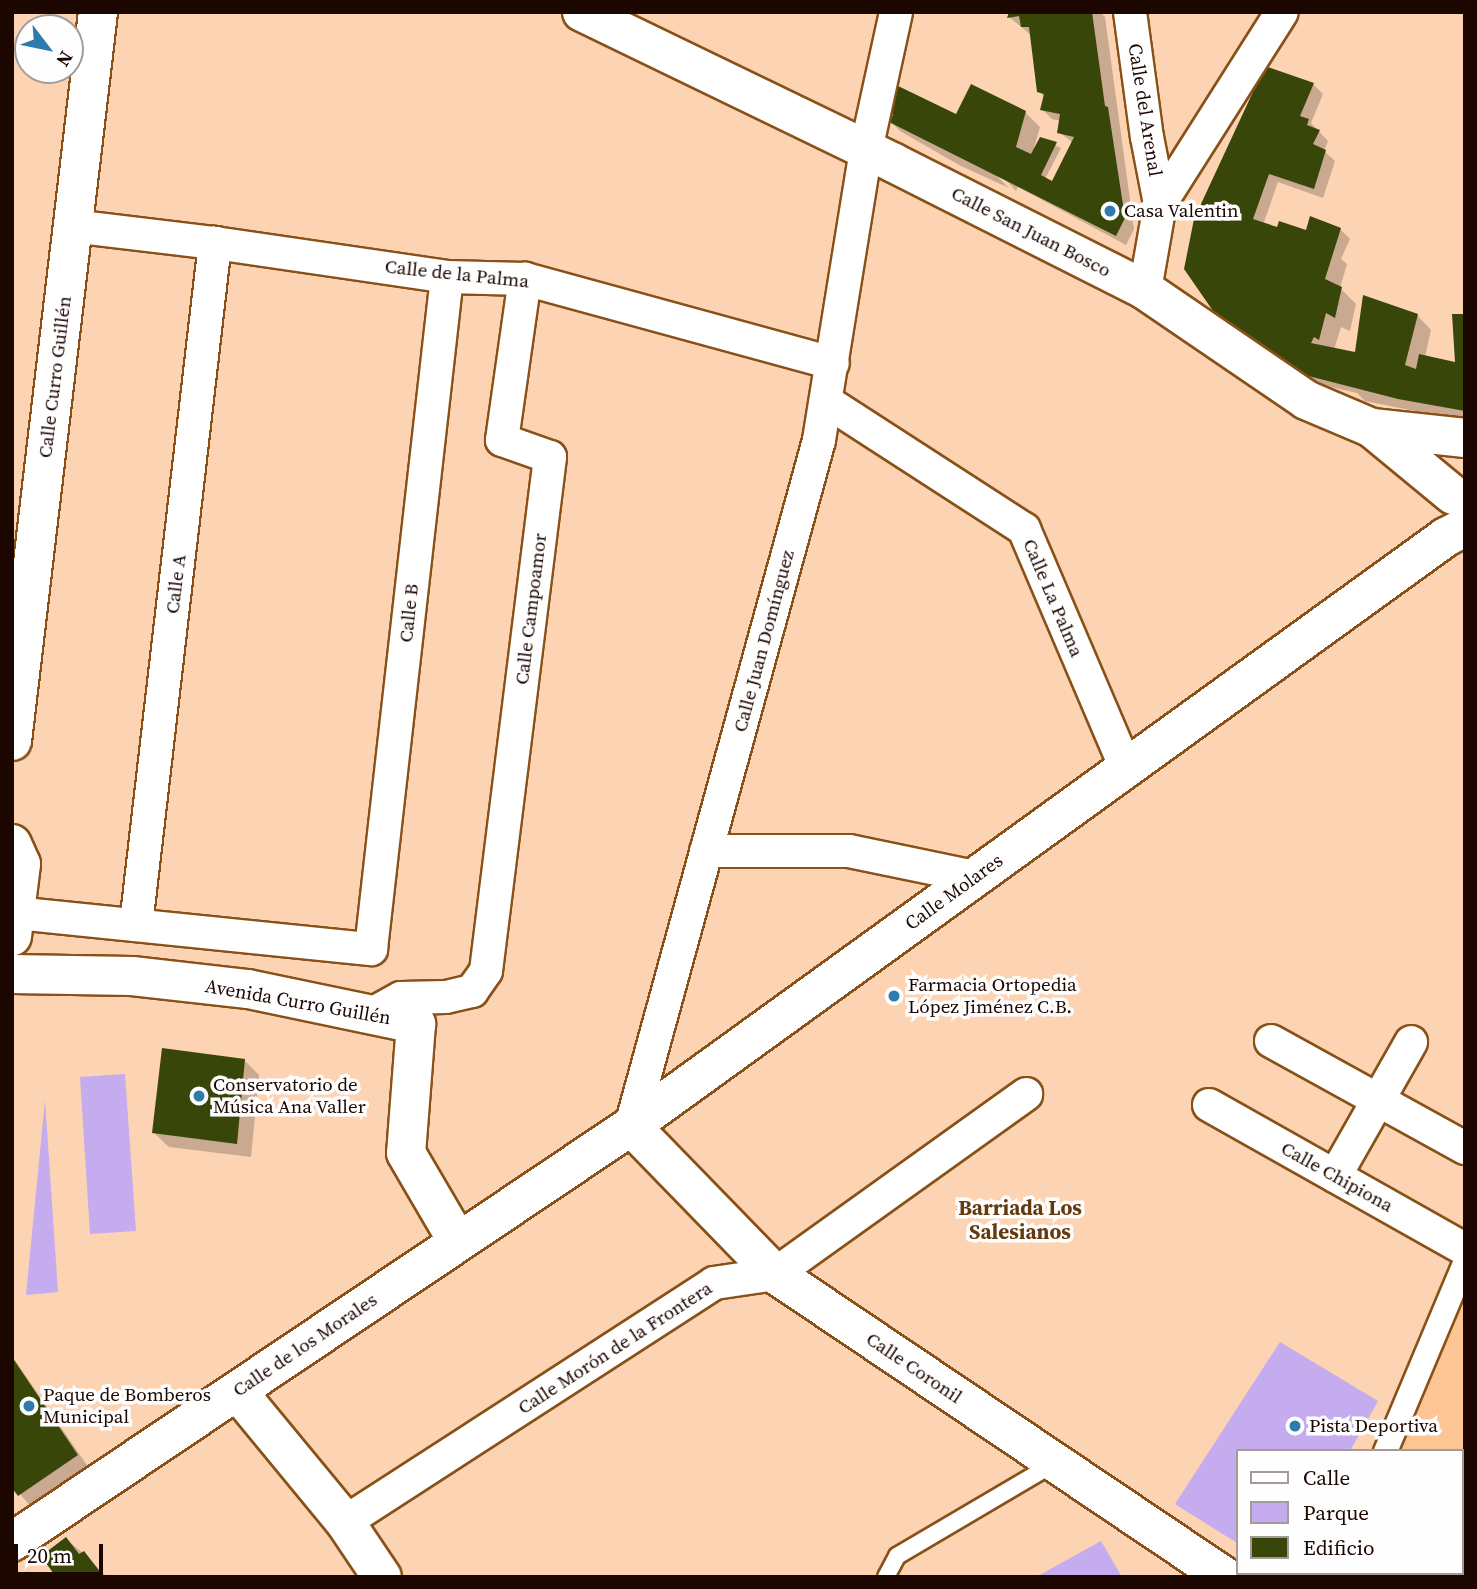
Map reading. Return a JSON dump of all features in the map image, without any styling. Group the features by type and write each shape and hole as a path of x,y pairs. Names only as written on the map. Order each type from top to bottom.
{"street":[{"name":"Calle Curro Guillén","path":"12,741 98,12"},
{"name":"Calle San Juan Bosco","path":"582,12 1145,290 1306,400 1372,428 1458,514"},
{"name":"Calle Juan Domínguez","path":"631,1126 819,440 866,150 896,12"},
{"name":"Calle del Arenal","path":"1130,12 1147,137 1160,204 1145,290"},
{"path":"1160,204 1282,12"},
{"name":"Calle de la Palma","path":"72,226 215,243 447,277 525,279 833,363"},
{"name":"Calle A","path":"136,925 215,243"},
{"name":"Calle B","path":"136,925 371,949 447,277"},
{"name":"Calle Campoamor","path":"370,1015 401,998 446,997 472,991 486,971 550,457 502,440 525,279"},
{"name":"Calle La Palma","path":"826,401 1024,529 1126,768"},
{"path":"1372,428 1465,438"},
{"path":"1458,514 1447,471 1449,458 1465,438"},
{"name":"Calle Molares","path":"458,1242 631,1126 1126,768 1458,514"},
{"path":"12,844 21,864 14,925 136,925"},
{"path":"706,851 849,851 975,877"},
{"name":"Avenida Curro Guillén","path":"12,974 132,976 248,989 416,1024 406,1153 458,1242"},
{"path":"1271,1041 1465,1148"},
{"path":"1335,1176 1411,1042"},
{"name":"Calle Morón de la Frontera","path":"345,1522 714,1283 775,1274 1026,1094"},
{"name":"Calle Chipiona","path":"1209,1105 1465,1249"},
{"name":"Calle Coronil","path":"631,1126 775,1274 1225,1577"},
{"name":"Calle de los Morales","path":"12,1542 458,1242"},
{"path":"1386,1449 1465,1261"},
{"path":"237,1391 345,1522 382,1577"}],"lane":[{"path":"886,1577 897,1556 1055,1462"}],"shaded area":[{"path":"1465,1274 1465,1577 1355,1575 1463,1575 1463,1449 1398,1449"}],"green space":[{"path":"125,1074 136,1231 90,1234 80,1077"},
{"path":"45,1100 58,1292 26,1295"},
{"name":"Pista Deportiva","path":"1280,1342 1378,1401 1351,1449 1236,1449 1236,1542 1175,1504"},
{"path":"1101,1541 1122,1577 1036,1577"}],"building":[{"path":"1009,12 1092,12 1125,218 1116,236 889,122 893,115 889,112 896,85 956,114 971,84 1026,111 1016,147 1031,154 1040,137 1057,142 1041,175 1052,181 1074,137 1057,133 1060,114 1040,110 1044,94 1037,92 1029,27 1021,27 1019,16 1007,18"},
{"path":"1265,66 1314,83 1300,116 1309,119 1307,125 1320,130 1313,144 1326,150 1314,189 1269,174 1253,219 1277,227 1279,221 1306,230 1310,216 1341,228 1325,279 1342,287 1335,318 1326,313 1319,340 1314,337 1311,343 1355,352 1363,295 1418,314 1405,365 1416,369 1419,354 1455,362 1452,314 1465,314 1465,411 1398,399 1289,371 1220,321 1184,269 1194,219"},
{"name":"Conservatorio de Música Ana Valler","path":"162,1048 245,1059 237,1144 152,1133"},
{"name":"Paque de Bomberos Municipal","path":"12,1357 78,1455 18,1496 12,1488"},
{"path":"66,1537 79,1554 84,1551 101,1573 96,1577 56,1577 41,1556"}],"place":[{"name":"Casa Valentin","path":"1110,211"},
{"name":"Farmacia Ortopedia López Jiménez C.B.","path":"894,996"},
{"name":"Conservatorio de Música Ana Valler","path":"199,1096"},
{"name":"Paque de Bomberos Municipal","path":"29,1406"},
{"name":"Pista Deportiva","path":"1295,1426"}],"district":[{"name":"Barriada Los Salesianos","path":"1020,1220"}]}
